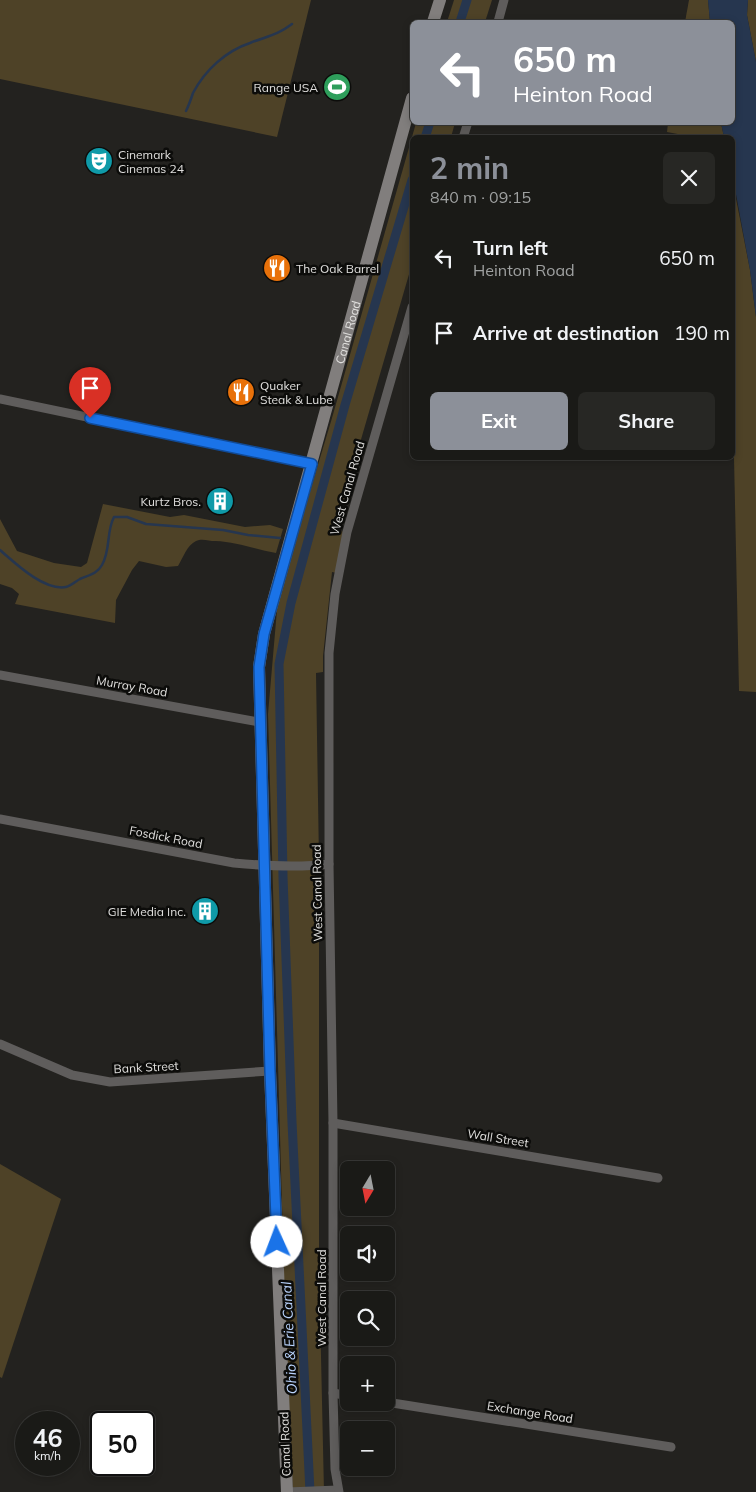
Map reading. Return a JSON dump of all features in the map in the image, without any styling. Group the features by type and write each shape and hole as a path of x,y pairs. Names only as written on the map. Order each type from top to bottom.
{"main road":[{"path":"434,20 440,0"},
{"name":"Canal Road","path":"287,1492 270,1071 271,866 259,722 259,667 264,634 410,105"}],"street":[{"path":"499,20 504,0"},
{"name":"West Canal Road","path":"287,1492 338,1491 335,1469 333,1394 329,653 335,594 351,517 410,314"},
{"path":"0,399 312,464"},
{"name":"Murray Road","path":"0,675 259,722"},
{"name":"Fosdick Road","path":"0,819 234,863 271,866 329,864"},
{"name":"Bank Street","path":"0,1044 72,1075 110,1082 270,1071"},
{"name":"Wall Street","path":"333,1123 658,1178"},
{"path":"333,1394 340,1395"},
{"name":"Exchange Road","path":"395,1403 671,1447"}],"shaded area":[{"path":"0,0 311,0 277,137 0,79"},
{"path":"454,0 492,0 486,20 448,20"},
{"path":"689,0 708,0 710,20 685,20"},
{"path":"748,0 756,0 756,62 747,15"},
{"path":"415,125 454,125 452,135 413,135"},
{"path":"668,125 721,125 724,135 683,135 667,132"},
{"path":"410,144 410,271 335,529 347,533 337,573 332,572 323,672 316,673 319,861 315,876 319,876 319,1265 324,1492 293,1492 287,1381 268,714 278,598 332,418"},
{"path":"735,193 750,270 756,317 756,692 739,691 734,460"},
{"path":"103,504 170,517 184,515 245,527 270,525 283,529 276,553 231,543 201,540 190,545 178,566 166,567 139,561 116,600 115,623 15,604 19,594 12,588 0,584 0,519 17,551 54,563 81,567 87,563"},
{"path":"0,1164 61,1199 2,1378 0,1377"}],"water":[{"path":"708,0 748,0 747,15 756,62 756,317 750,270 735,189 735,135 724,135 721,125 735,125 735,20 710,20"}],"waterway":[{"name":"Ohio & Erie Canal","path":"461,20 467,0"},
{"path":"186,111 198,85 217,62 233,51 276,33 292,24"},
{"name":"Ohio & Erie Canal","path":"426,135 429,125"},
{"name":"Ohio & Erie Canal","path":"310,1492 292,1122 283,877 279,664 291,603 345,405 410,187"},
{"path":"0,550 30,575 49,585 66,587 100,568 107,553 110,529 114,517 127,517 146,524 223,530 280,538"}],"place":[{"name":"Range USA","path":"337,87"},
{"name":"Cinemark Cinemas 24","path":"99,161"},
{"name":"The Oak Barrel","path":"277,268"},
{"name":"Quaker Steak & Lube","path":"241,392"},
{"name":"Kurtz Bros.","path":"220,501"},
{"name":"GIE Media Inc.","path":"205,911"}],"route":[{"path":"90,418 312,464 264,634 259,667 259,722 277,1242"}]}
